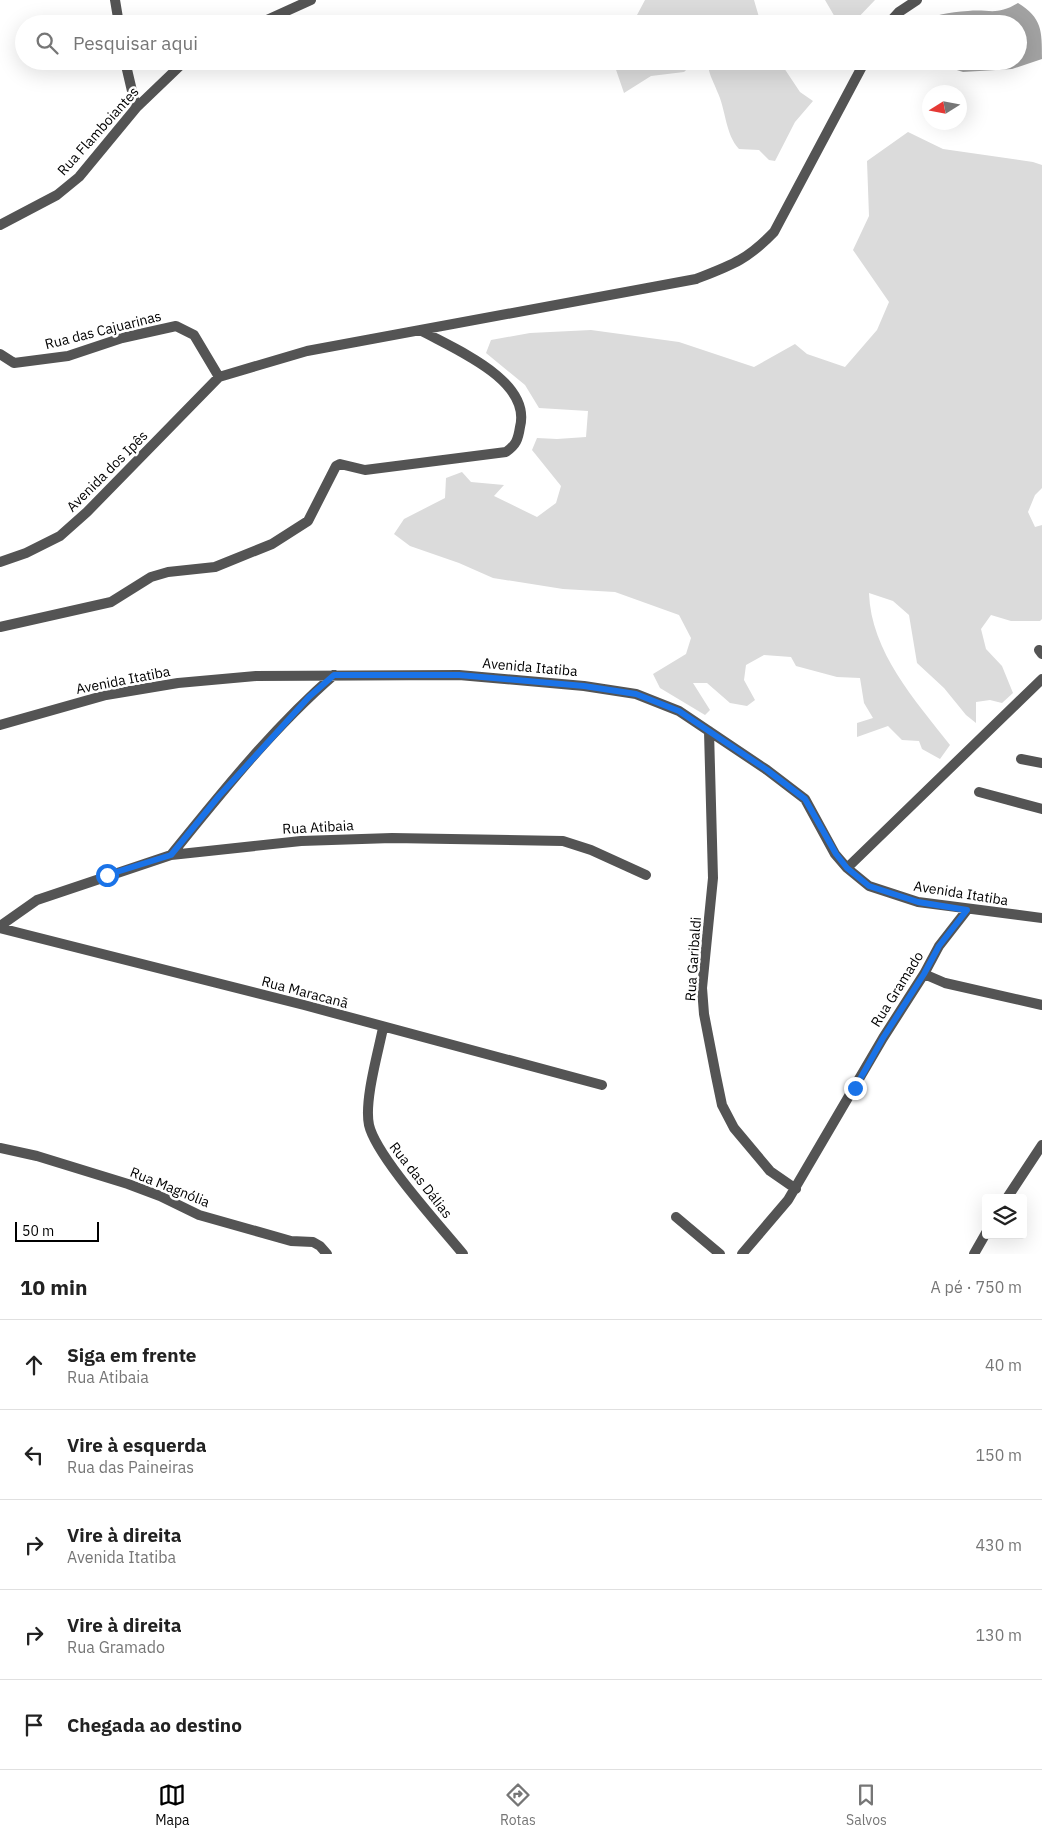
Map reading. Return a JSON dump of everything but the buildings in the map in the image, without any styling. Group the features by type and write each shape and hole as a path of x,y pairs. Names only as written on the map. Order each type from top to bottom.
{"street":[{"path":"115,0 118,15"},
{"path":"278,15 311,0"},
{"path":"896,15 917,0"},
{"path":"127,70 136,108"},
{"name":"Rua Flamboiantes","path":"0,226 57,195 79,177 136,108 176,70"},
{"path":"219,377 307,351 696,279 735,264 755,252 774,232 860,70"},
{"name":"Rua das Cajuarinas","path":"1,356 14,363 68,356 122,338 176,326 194,335 219,377"},
{"path":"0,627 111,602 151,577 168,572 215,567 272,544 308,521 336,466 340,464 365,470 506,452 516,444 523,418 517,396 506,382 420,330"},
{"name":"Avenida dos Ipês","path":"0,562 26,554 60,536 87,512 219,377"},
{"path":"171,855 219,796 309,697 334,675"},
{"name":"Avenida Itatiba","path":"0,725 106,695 178,683 256,676 459,675 584,686 636,694 679,711 767,770 805,799 831,846 847,868 869,886 918,902 967,910 1042,918"},
{"path":"847,868 1042,679"},
{"name":"Rua Garibaldi","path":"709,731 713,878 702,988 710,1049 722,1105 734,1128 770,1171 796,1189"},
{"path":"1021,759 1042,763"},
{"path":"980,792 1042,809"},
{"name":"Rua Atibaia","path":"0,927 37,900 171,855 310,840 392,838 563,841 591,850 646,875"},
{"name":"Rua Gramado","path":"742,1254 796,1189 883,1038 924,974 939,946 967,910"},
{"name":"Rua Maracanã","path":"0,927 285,1000 383,1028 602,1085"},
{"path":"924,974 945,983 1042,1005"},
{"name":"Rua das Dálias","path":"383,1028 369,1104 369,1125 379,1148 463,1254"},
{"path":"1010,1194 1042,1145"},
{"name":"Rua Magnólia","path":"0,1148 37,1156 128,1184 160,1196 199,1215 291,1242 312,1242 320,1246 327,1254"},
{"path":"676,1217 720,1254"},
{"path":"974,1254 983,1239"}],"shaded area":[{"path":"645,0 754,0 758,15 637,15"},
{"path":"825,0 875,0 861,15 834,15"},
{"path":"1018,3 1032,14 1036,20 1041,32 1042,59 1027,64 1027,15 938,15 968,11 999,11"},
{"path":"616,70 686,70 684,72 651,76 624,93"},
{"path":"709,70 785,70 800,92 813,101 795,122 775,161 769,160 759,150 739,149 734,143"},
{"path":"957,70 996,70 963,72"},
{"path":"908,132 943,149 1033,162 1042,165 1042,488 1035,495 1028,512 1035,527 1042,525 1042,619 1040,621 1011,621 991,615 981,629 986,649 1002,666 1013,693 1002,703 990,700 976,702 976,723 966,715 944,688 917,663 909,615 893,601 869,593 872,615 886,655 910,693 950,745 940,759 922,749 919,741 902,740 888,726 857,737 857,723 873,718 864,703 860,678 837,677 796,666 791,657 764,655 746,665 744,680 755,700 747,706 730,703 707,683 693,683 710,710 705,715 660,688 653,674 686,654 691,638 679,615 615,592 563,589 493,578 459,563 410,546 394,534 404,519 445,498 446,478 462,472 471,482 504,485 494,496 537,517 556,503 561,486 532,450 537,438 586,437 588,411 539,408 525,385 486,353 491,340 530,333 591,330 679,342 754,367 795,344 807,354 845,367 877,330 889,302 853,250 869,216 867,161"}],"route":[{"path":"107,875 171,855 219,796 309,697 334,675 459,675 584,686 636,694 679,711 767,770 805,799 817,824 836,854 847,868 869,886 918,902 967,910 939,946 855,1088"}]}
